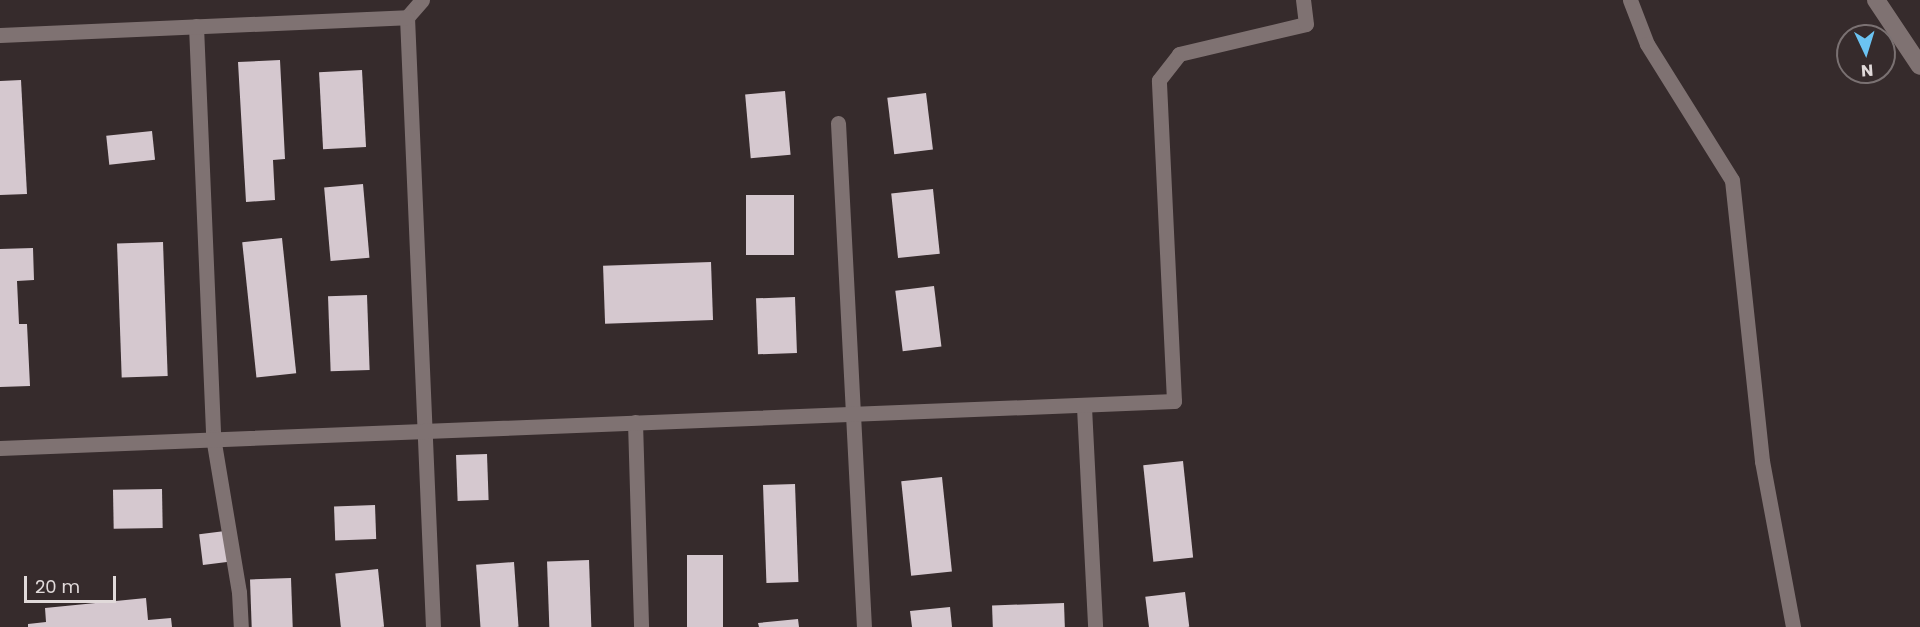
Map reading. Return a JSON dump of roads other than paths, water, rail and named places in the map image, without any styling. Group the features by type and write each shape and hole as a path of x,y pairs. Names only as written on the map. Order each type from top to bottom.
{"street":[{"path":"1876,0 1920,66"}],"lane":[{"path":"422,0 407,17 433,627"},
{"path":"0,448 213,437 1084,407 1174,401 1159,80 1179,54 1306,24 1303,0"},
{"path":"1630,0 1647,44 1732,180 1762,461 1793,627"},
{"path":"0,35 407,17"},
{"path":"196,27 213,437 239,592 241,627"},
{"path":"838,123 851,415 864,627"},
{"path":"1084,407 1095,627"},
{"path":"635,422 641,627"}]}
